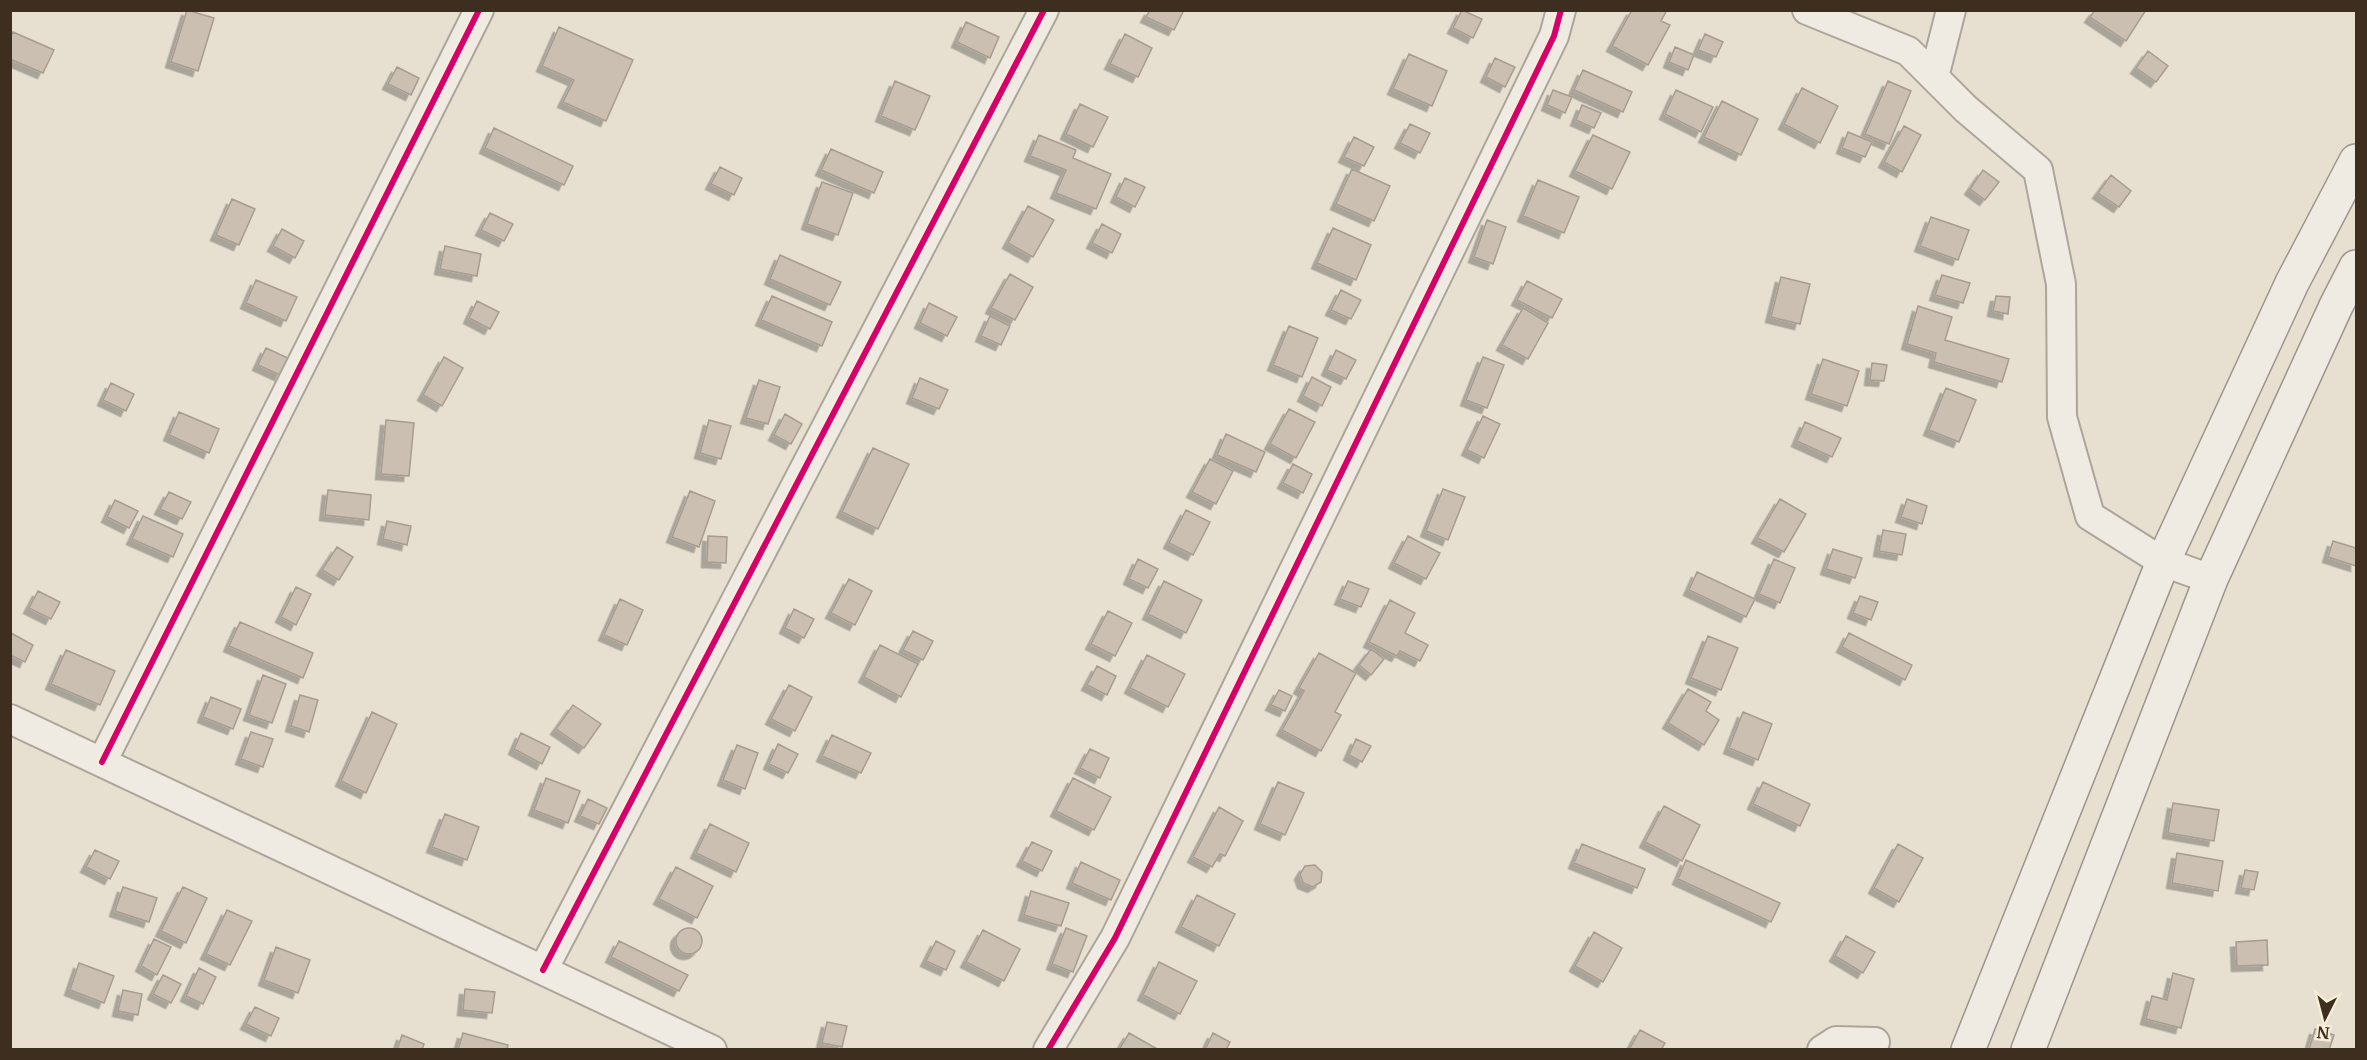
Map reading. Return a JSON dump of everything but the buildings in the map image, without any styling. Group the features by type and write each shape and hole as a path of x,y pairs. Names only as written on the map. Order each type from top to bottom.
{"main road":[{"path":"1968,1050 2163,562 2292,284 2356,161"},
{"path":"2028,1050 2211,579 2356,267"}],"street":[{"path":"102,762 479,10"},
{"path":"543,970 1044,10"},
{"path":"1048,1050 1115,938 1554,36 1562,10"},
{"path":"1807,10 1908,51 1966,109 2038,170 2061,284 2062,417 2090,516 2163,562 2211,579"},
{"path":"1934,77 1951,10"},
{"path":"10,719 712,1050"},
{"path":"1822,1050 1836,1041 1875,1042"}],"cycle path":[{"path":"102,762 479,10"},
{"path":"543,970 1044,10"},
{"path":"1048,1050 1115,938 1554,36 1561,10"}]}
